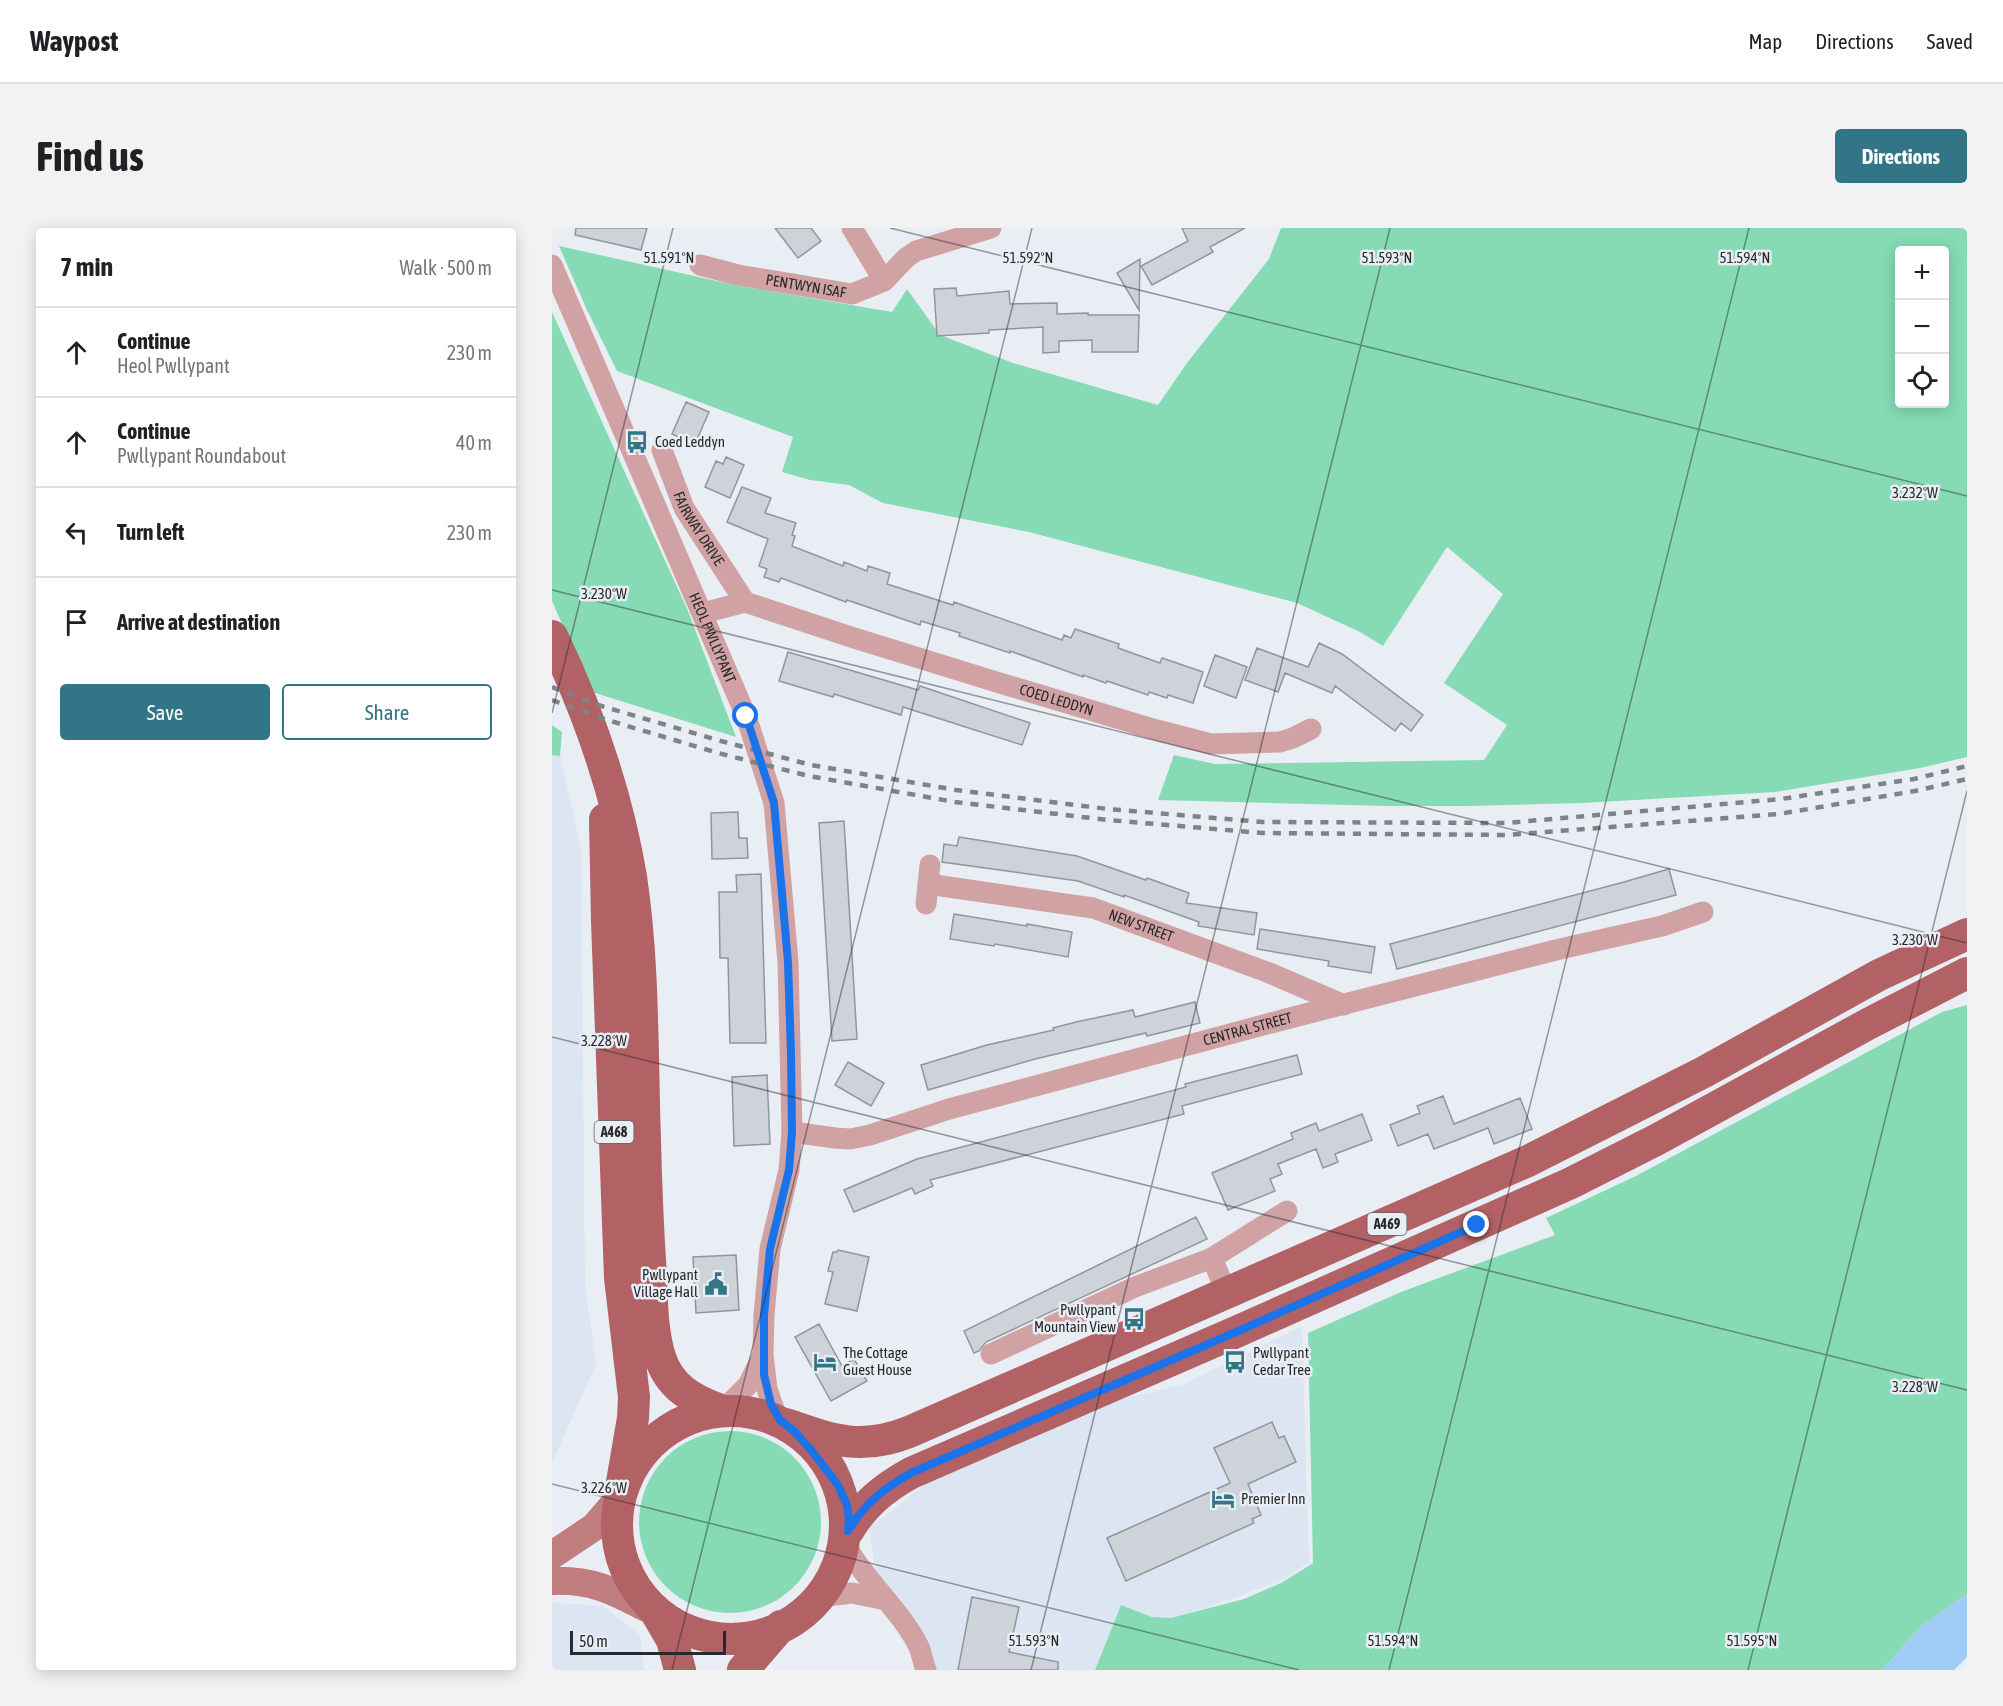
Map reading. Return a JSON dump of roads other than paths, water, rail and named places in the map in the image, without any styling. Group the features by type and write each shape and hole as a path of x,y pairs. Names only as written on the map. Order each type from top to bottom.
{"main road":[{"name":"A468","path":"552,636 584,707 605,767 631,878 640,987 649,1256 657,1343 666,1372 676,1386 693,1398 721,1409"},
{"name":"A468","path":"605,767 605,875 620,1278 634,1397 633,1418 619,1496"},
{"name":"A469","path":"783,1422 855,1443 894,1438 1539,1156 1704,1072 1879,975 1967,934"},
{"name":"A469","path":"847,1538 861,1511 892,1484 911,1473 1236,1332 1572,1182 1656,1140 1868,1024 1967,974"},
{"path":"552,1555 594,1527 619,1496 643,1456 669,1429 695,1414 721,1409 752,1409 783,1422 811,1450 838,1485 847,1505 849,1519 847,1538 834,1574 819,1597 803,1612 781,1626 751,1635 707,1638 688,1635 657,1614 598,1585 552,1581"},
{"path":"619,1496 616,1532 622,1557 636,1587 657,1614 672,1640 680,1670"},
{"path":"743,1670 781,1626"}],"street":[{"path":"852,228 884,281 916,251 990,228"},
{"name":"HEOL PWLLYPANT","path":"552,265 746,716 774,803 788,962 792,1132 789,1170 770,1249 763,1355 767,1389 775,1412 783,1422"},
{"name":"PENTWYN ISAF","path":"700,266 738,275 852,294 884,281"},
{"name":"FAIRWAY DRIVE","path":"662,450 684,508 745,602"},
{"path":"703,613 745,602"},
{"name":"COED LEDDYN","path":"745,602 915,657 1153,729 1211,744 1280,742 1311,729"},
{"name":"NEW STREET","path":"928,884 1093,908 1268,972 1344,1005"},
{"name":"CENTRAL STREET","path":"792,1132 850,1139 870,1135 949,1109 1560,949 1662,926 1703,912"},
{"path":"991,1354 1136,1287 1212,1257 1287,1211"},
{"path":"1212,1257 1227,1294"},
{"name":"HEOL PWLLYPANT","path":"721,1409 748,1385 763,1355"},
{"path":"847,1538 860,1570 886,1600 919,1648 926,1670"},
{"path":"819,1597 852,1593 886,1600"}],"water":[{"path":"1967,1594 1967,1657 1954,1670 1882,1670 1920,1627"}],"railway":[{"path":"552,687 598,705 811,765 956,790 1108,809 1262,822 1506,823 1781,799 1914,779 1967,766"},
{"path":"552,700 604,719 718,753 809,776 955,802 1108,820 1262,833 1507,835 1779,814 1915,791 1967,779"}],"place":[{"name":"Coed Leddyn","path":"637,442"},
{"name":"Pwllypant Village Hall","path":"716,1284"},
{"name":"Pwllypant Mountain View","path":"1134,1319"},
{"name":"The Cottage Guest House","path":"825,1362"},
{"name":"Pwllypant Cedar Tree","path":"1235,1362"},
{"name":"Premier Inn","path":"1223,1499"}]}
